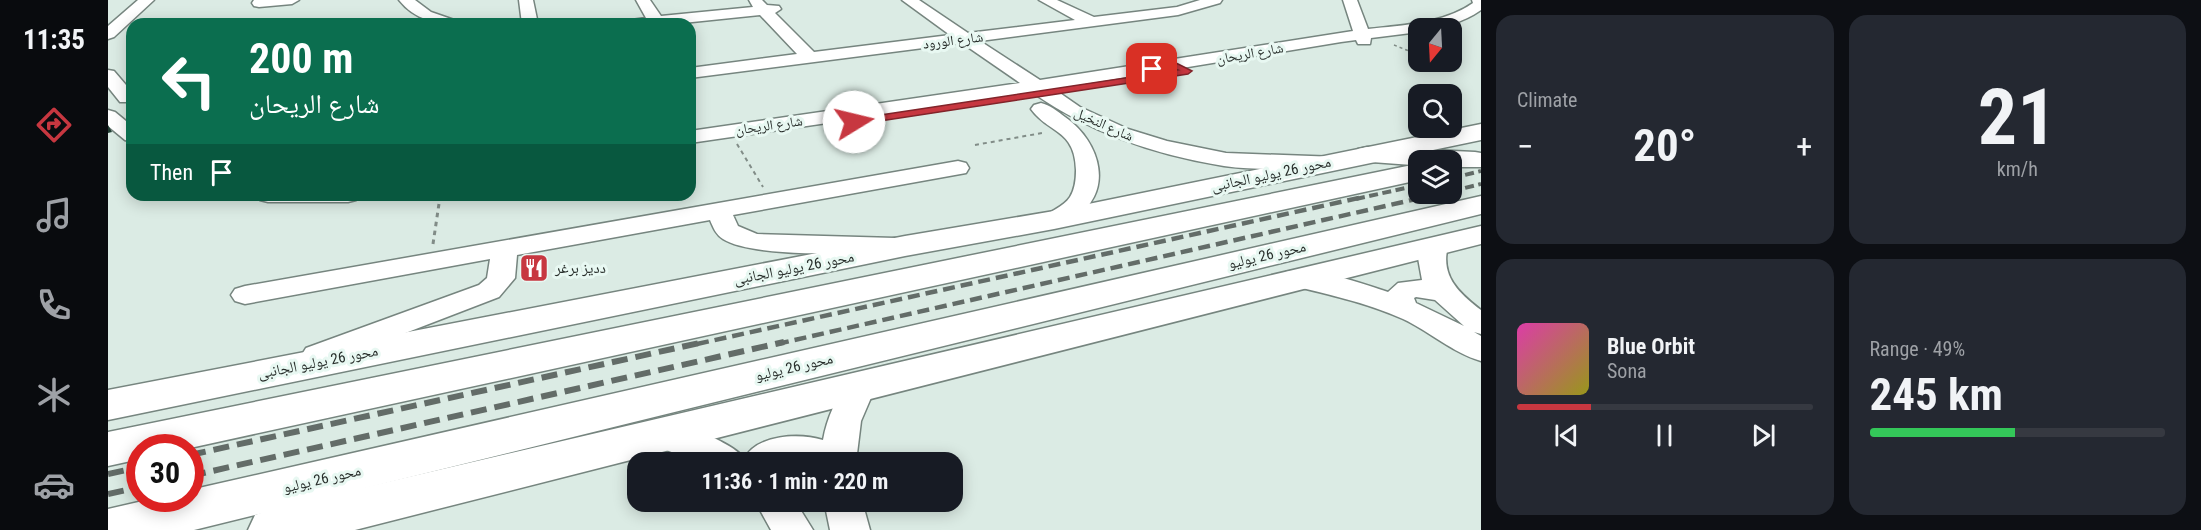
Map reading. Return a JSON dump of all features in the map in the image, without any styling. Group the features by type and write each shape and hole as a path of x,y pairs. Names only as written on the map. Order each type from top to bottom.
{"main road":[{"name":"محور 26 يوليو الجانبى","path":"114,398 280,370 905,246 1054,219 1367,154 1472,154"},
{"path":"108,449 1408,174"},
{"name":"محور 26 يوليو","path":"108,530 1481,205"},
{"path":"272,530 1296,278 1481,235"}],"street":[{"path":"108,30 130,0"},
{"path":"108,30 147,0"},
{"path":"406,0 426,15 435,18"},
{"path":"526,0 529,18"},
{"path":"643,0 654,18"},
{"name":"شارع النخيل","path":"888,0 952,36"},
{"name":"شارع النخيل","path":"909,0 952,36 1030,91 1079,140 1086,156 1088,172 1085,190 1076,207 1054,219"},
{"path":"1046,0 1091,19"},
{"path":"1060,0 1091,19"},
{"name":"شارع الورود","path":"1143,12 1190,0"},
{"name":"شارع الورود","path":"696,72 812,54 1143,12 1192,8 1215,0"},
{"path":"1350,0 1370,36"},
{"path":"1362,0 1370,36"},
{"name":"شارع الريحان","path":"1458,18 1472,13 1480,4 1479,0"},
{"path":"252,18 260,2 281,4"},
{"path":"676,18 764,5 812,54"},
{"path":"1462,27 1481,22"},
{"name":"شارع الريحان","path":"696,146 1408,31"},
{"name":"شارع الورود","path":"696,64 812,54"},
{"path":"108,75 125,102 108,116 126,131"},
{"name":"شارع النخيل","path":"1030,91 1103,126 1140,140 1184,152 1236,161 1331,162"},
{"name":"شارع الريحان","path":"696,136 1030,91"},
{"path":"245,295 958,168"},
{"path":"719,211 727,230 754,242 905,246"},
{"path":"1435,246 1431,263 1433,273 1444,293 1481,324"},
{"path":"280,370 489,291 504,276 504,249"},
{"path":"1296,278 1348,289 1403,308 1442,325 1481,351"},
{"path":"1403,308 1399,297 1406,290 1422,288 1444,293"},
{"path":"839,452 844,421 860,386"},
{"path":"663,434 709,452"},
{"path":"783,452 794,449 820,452"},
{"path":"781,512 793,530"},
{"path":"846,512 850,530"}],"path":[{"path":"1370,36 1408,50"},
{"path":"975,145 1067,128"},
{"path":"735,140 772,201"},
{"path":"431,262 439,201"}],"railway":[{"path":"1462,176 1481,171"},
{"path":"1462,189 1481,184"},
{"path":"1356,199 1408,187"},
{"path":"697,344 1363,197"},
{"path":"777,344 1408,201"},
{"path":"204,452 704,342"},
{"path":"204,473 784,342"},
{"path":"108,474 126,470"},
{"path":"108,494 126,490"}],"place":[{"name":"دديز برغر","path":"534,268"}],"route":[{"path":"854,122 1188,71 1176,65 1152,69"}]}
